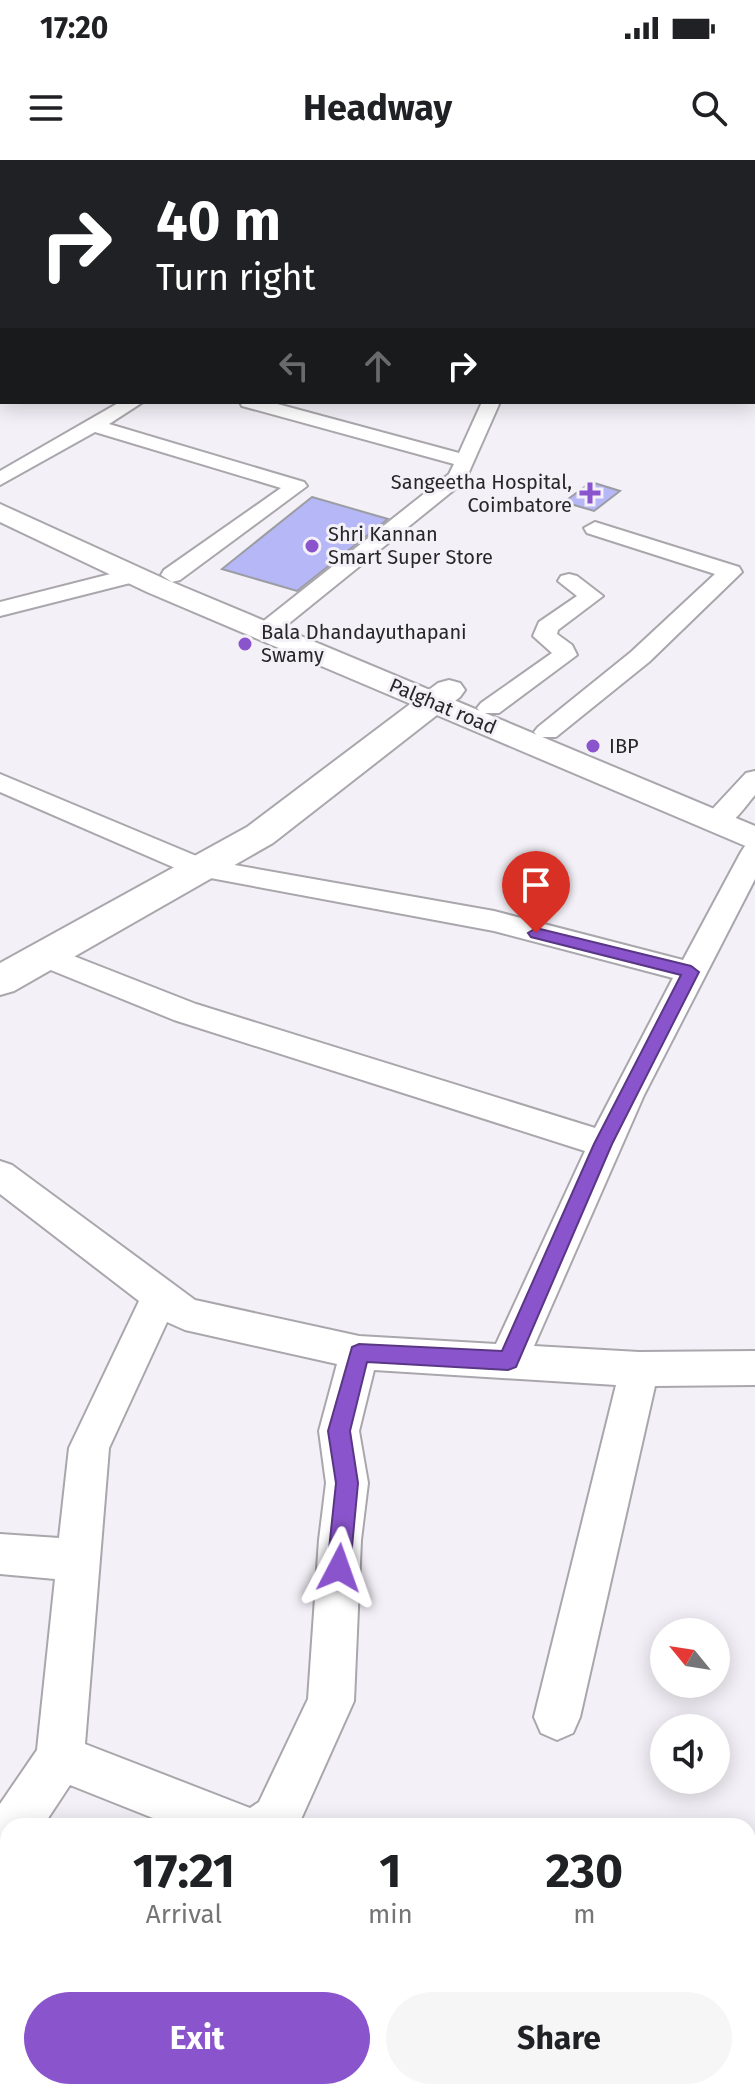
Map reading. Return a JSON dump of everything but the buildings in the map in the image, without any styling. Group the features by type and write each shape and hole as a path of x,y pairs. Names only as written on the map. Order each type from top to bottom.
{"main road":[{"name":"Palghat road","path":"0,495 172,575 272,627"},
{"name":"Palghat road","path":"0,512 134,575 272,627 733,817"},
{"name":"Palghat road","path":"441,696 490,708 547,732 733,817 755,839"},
{"path":"0,981 260,835 441,696"}],"street":[{"path":"0,479 131,404"},
{"path":"256,404 465,461"},
{"path":"272,627 458,477 490,404"},
{"path":"101,428 297,486 172,575"},
{"path":"547,732 606,685 731,572 595,528"},
{"path":"0,609 134,575"},
{"path":"490,708 565,655 564,650 545,636 547,627 592,596 569,581"},
{"path":"542,673 606,685"},
{"path":"733,817 755,779"},
{"path":"0,782 199,868 494,921 691,972"},
{"path":"508,1361 603,1144 755,852"},
{"path":"42,955 185,1012 603,1144"},
{"path":"0,1175 185,1314 359,1353 639,1369 755,1368"},
{"path":"19,1818 60,1758 89,1448 160,1297"},
{"path":"276,1818 331,1701 340,1540 347,1483 339,1431 359,1353"},
{"path":"557,1717 639,1369"},
{"path":"0,1554 78,1560"},
{"path":"60,1758 214,1818"}],"place":[{"name":"Sangeetha Hospital, Coimbatore","path":"590,493"},
{"name":"Shri Kannan Smart Super Store","path":"312,546"},
{"name":"Bala Dhandayuthapani Swamy","path":"245,644"},
{"name":"IBP","path":"593,746"}],"route":[{"path":"339,1568 347,1483 339,1431 359,1353 508,1361 603,1144 691,972 536,933"}]}
